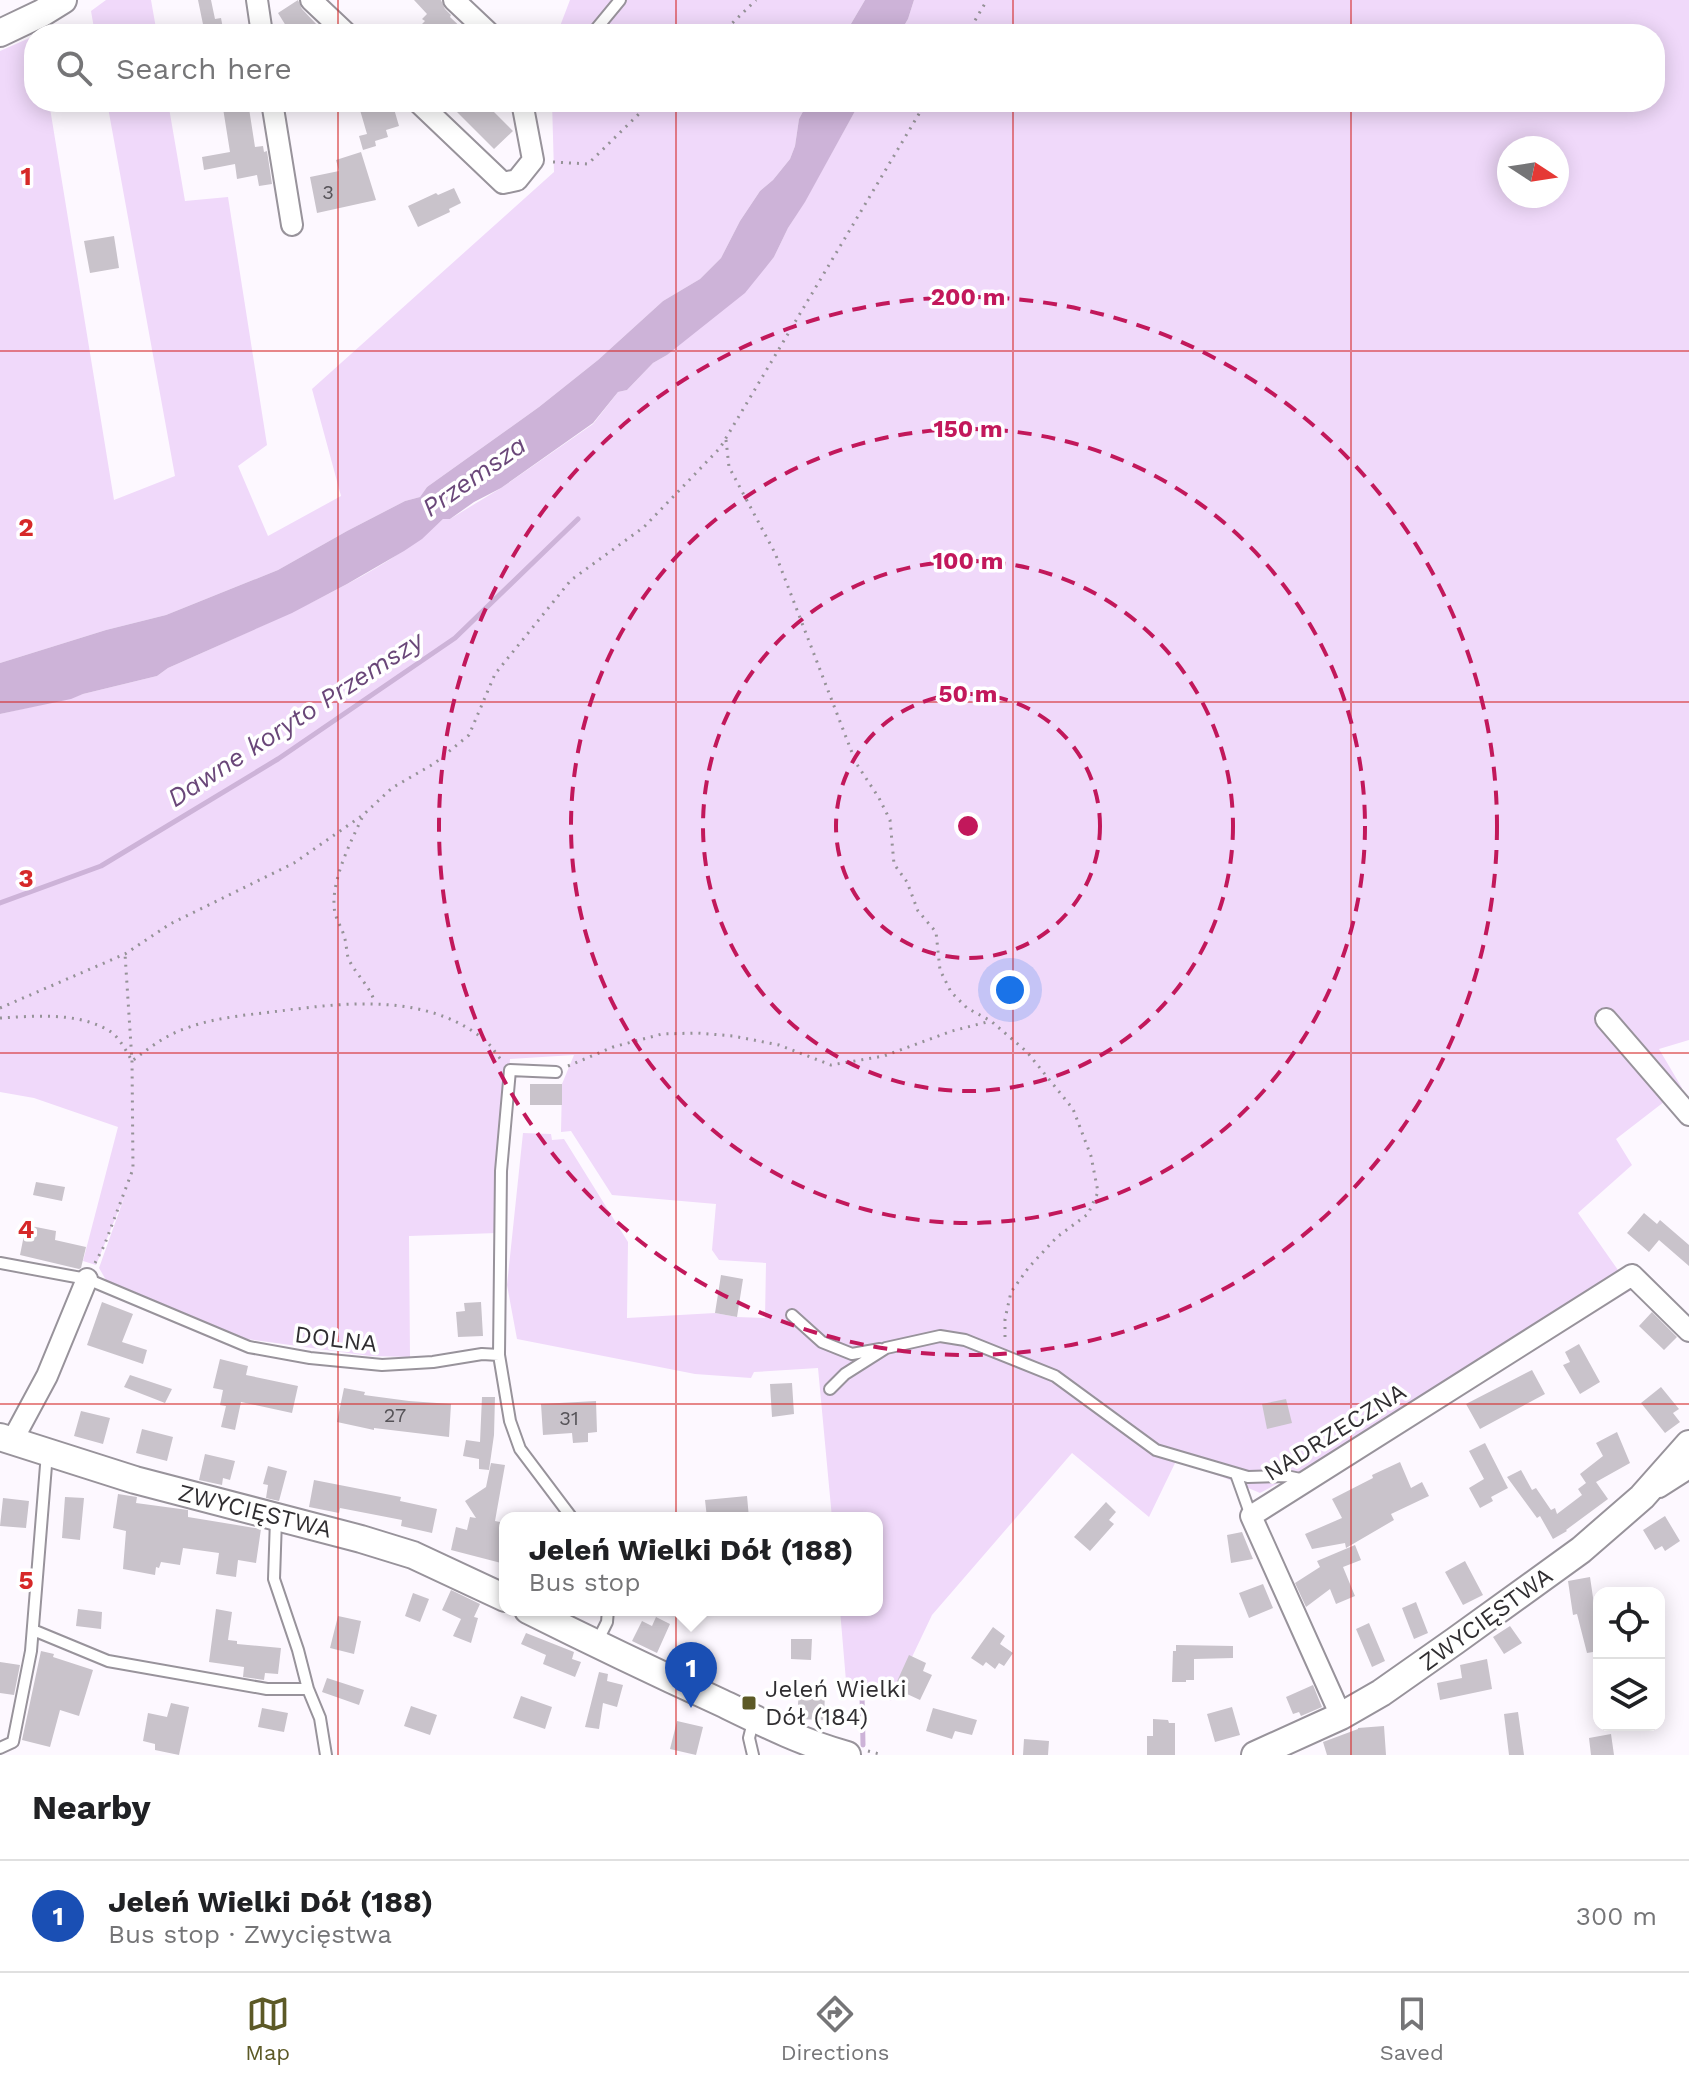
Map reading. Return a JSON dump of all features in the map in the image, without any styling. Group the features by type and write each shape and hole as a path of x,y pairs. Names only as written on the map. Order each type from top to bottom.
{"street":[{"path":"0,33 63,0"},
{"path":"257,0 261,24"},
{"path":"311,0 336,24"},
{"path":"454,0 479,24"},
{"path":"274,112 292,225"},
{"path":"428,112 503,183 517,180 533,160 525,112"},
{"path":"1606,1019 1689,1115"},
{"name":"NADRZECZNA","path":"1251,1516 1632,1275 1689,1331"},
{"path":"6,1439 47,1376 87,1279"},
{"name":"ZWYCIĘSTWA","path":"6,1439 135,1480 413,1555 499,1595"},
{"name":"ZWYCIĘSTWA","path":"1255,1755 1341,1716 1381,1693 1556,1568 1642,1497 1689,1444"},
{"path":"1642,1497 1689,1468"},
{"path":"1251,1516 1341,1716"},
{"path":"540,1616 784,1733 847,1755"}],"lane":[{"path":"600,24 620,0"},
{"path":"556,1072 510,1070 501,1171 499,1355 510,1421 520,1449 567,1512"},
{"name":"DOLNA","path":"0,1263 87,1279 249,1347 310,1358 382,1365 433,1362 482,1354 499,1355"},
{"path":"792,1315 822,1342 852,1354 940,1336 965,1340 1055,1376 1156,1450 1248,1477 1286,1476 1307,1480"},
{"path":"830,1389 845,1374 886,1348"},
{"path":"4,1749 13,1742 31,1651 47,1451"},
{"path":"1236,1474 1251,1516"},
{"path":"276,1517 274,1579 320,1718 326,1755"},
{"path":"596,1645 608,1616"},
{"path":"33,1630 108,1661 267,1689 308,1689"},
{"path":"753,1755 749,1738 754,1718"}],"path":[{"path":"731,24 756,0"},
{"path":"973,24 987,0"},
{"path":"533,160 588,164 641,112"},
{"path":"0,1008 125,954 170,924 294,863 363,815 392,788 435,763 469,735 495,674 571,580 644,527 720,448 920,112"},
{"path":"726,438 729,467 775,553 856,763 890,820 894,864 907,882 918,911 936,932 940,970 951,992 967,1008 991,1021 1027,1052 1073,1109 1091,1156 1098,1192 1088,1214 1057,1237 1011,1292 1005,1319 1004,1355"},
{"path":"363,815 340,871 334,896 335,913 349,959 372,991 375,1003"},
{"path":"87,1279 104,1246 133,1169 132,1061 125,954"},
{"path":"132,1061 158,1041 182,1029 217,1019 375,1003 411,1007 458,1022 488,1043 510,1070"},
{"path":"0,1018 47,1016 76,1019 111,1031 132,1061"},
{"path":"556,1072 613,1047 662,1034 733,1036 779,1045 831,1065 884,1056 952,1031 991,1021"}],"shaded area":[{"path":"106,0 151,0 155,24 93,24 91,11"},
{"path":"570,0 865,0 851,24 561,24"},
{"path":"914,0 1689,0 1689,1040 1659,1049 1682,1088 1616,1139 1632,1165 1578,1213 1632,1290 1260,1493 1176,1461 1149,1517 1072,1453 932,1615 891,1701 846,1681 841,1616 883,1616 883,1512 831,1512 818,1368 754,1372 751,1378 695,1374 517,1339 507,1285 523,1133 551,1134 552,1140 564,1139 628,1242 627,1318 715,1313 765,1318 766,1263 719,1260 712,1250 716,1204 612,1195 571,1131 561,1132 562,1084 574,1055 510,1059 497,1233 409,1236 410,1357 370,1356 247,1339 106,1280 99,1268 125,1195 96,1265 83,1261 118,1127 34,1098 0,1092 0,714 157,676 168,668 310,603 390,560 443,519 450,519 501,488 593,424 618,392 627,390 653,363 667,355 774,257 854,112 1665,112 1665,24 905,24"},
{"path":"24,40 24,112 51,112 114,500 175,476 109,112 170,112 185,201 228,197 267,445 238,466 268,536 341,496 312,389 554,172 552,112 803,112 790,159 760,191 721,258 700,279 663,301 598,360 539,407 427,487 420,497 405,501 278,570 166,615 0,663 0,51"}],"water":[{"path":"865,0 914,0 905,24 851,24"},
{"name":"Przemsza","path":"803,112 854,112 774,257 745,293 653,363 627,390 618,392 593,423 501,488 450,519 443,519 404,551 292,613 168,668 157,676 0,714 0,663 166,615 278,570 405,501 420,497 427,487 539,407 598,360 663,301 700,279 721,258 760,191 790,159"}],"building":[{"path":"198,0 211,0 215,19 221,18 222,24 203,24"},
{"path":"298,0 316,24 285,24 278,13"},
{"path":"414,0 441,0 457,24 422,24 427,14"},
{"path":"224,112 250,112 255,147 263,146 264,152 267,151 272,184 259,186 257,175 237,179 235,164 204,170 202,157 230,152"},
{"path":"361,112 395,112 399,126 386,130 388,137 375,141 376,146 363,150 359,136 367,134"},
{"path":"457,112 494,112 513,131 494,149"},
{"path":"361,152 376,200 317,213 310,177 339,171 336,160"},
{"path":"454,188 461,203 449,209 450,212 418,227 408,206"},
{"path":"114,236 119,268 90,273 84,241"},
{"path":"530,1084 562,1084 562,1105 530,1105"},
{"path":"36,1182 65,1187 62,1201 33,1195"},
{"path":"1644,1213 1657,1224 1660,1220 1689,1245 1689,1266 1659,1240 1649,1252 1627,1233"},
{"path":"26,1225 56,1231 55,1240 86,1247 81,1268 20,1255"},
{"path":"721,1275 743,1279 737,1317 715,1313"},
{"path":"102,1302 133,1314 122,1342 147,1350 143,1364 87,1345"},
{"path":"481,1302 483,1336 458,1337 456,1312 465,1311 464,1303"},
{"path":"1652,1312 1677,1337 1664,1350 1639,1326"},
{"path":"1579,1344 1600,1382 1580,1394 1563,1365 1570,1362 1565,1352"},
{"path":"220,1359 248,1366 246,1375 298,1386 292,1413 241,1402 235,1430 221,1427 226,1406 220,1405 223,1390 213,1388"},
{"path":"1532,1370 1545,1394 1480,1429 1466,1404"},
{"path":"130,1375 172,1389 165,1403 124,1387"},
{"path":"792,1383 794,1414 772,1417 770,1384"},
{"path":"1661,1387 1679,1409 1673,1413 1680,1422 1665,1433 1641,1403"},
{"path":"344,1388 365,1392 364,1395 451,1404 449,1437 374,1430 337,1422"},
{"path":"482,1397 495,1397 489,1470 479,1469 479,1459 463,1456 466,1440 480,1442"},
{"path":"1286,1399 1292,1423 1267,1429 1262,1404"},
{"path":"596,1401 597,1432 588,1433 588,1442 573,1443 572,1433 543,1435 541,1404"},
{"path":"81,1411 110,1418 103,1444 74,1436"},
{"path":"142,1429 173,1437 167,1461 136,1453"},
{"path":"1617,1432 1630,1463 1596,1482 1608,1499 1553,1539 1540,1516 1537,1518 1507,1477 1521,1470 1532,1490 1536,1488 1557,1514 1582,1495 1578,1489 1586,1483 1580,1474 1603,1456 1596,1443"},
{"path":"1485,1443 1508,1488 1491,1497 1493,1501 1480,1508 1469,1488 1484,1479 1469,1451"},
{"path":"205,1454 235,1461 230,1480 223,1478 222,1485 199,1480"},
{"path":"1400,1462 1411,1488 1422,1482 1429,1496 1391,1514 1394,1520 1346,1548 1345,1543 1312,1549 1305,1534 1342,1518 1332,1499"},
{"path":"491,1463 505,1465 495,1521 499,1522 499,1562 451,1550 456,1527 467,1530 470,1517 476,1518 465,1501 486,1487"},
{"path":"268,1466 287,1471 279,1501 266,1498 268,1485 263,1484"},
{"path":"314,1480 401,1497 400,1501 437,1509 432,1533 401,1526 402,1520 340,1508 339,1513 309,1507"},
{"path":"118,1494 137,1497 136,1503 188,1510 188,1517 261,1529 256,1563 238,1560 236,1577 216,1574 219,1553 183,1548 180,1565 161,1562 159,1568 156,1567 155,1575 123,1569 126,1531 113,1528"},
{"path":"747,1496 748,1512 706,1512 705,1500"},
{"path":"65,1497 84,1498 80,1540 62,1538"},
{"path":"3,1498 29,1501 26,1528 0,1526"},
{"path":"1106,1502 1116,1512 1109,1520 1114,1524 1090,1551 1074,1537"},
{"path":"1665,1516 1680,1541 1665,1551 1662,1546 1655,1550 1643,1530"},
{"path":"1242,1532 1253,1559 1231,1563 1227,1535"},
{"path":"1355,1545 1361,1560 1343,1567 1355,1596 1336,1604 1330,1589 1306,1607 1295,1583 1320,1567 1317,1561"},
{"path":"1465,1561 1483,1595 1463,1605 1445,1572"},
{"path":"1590,1577 1593,1652 1587,1653 1577,1614 1573,1615 1568,1581"},
{"path":"1263,1584 1273,1608 1249,1618 1239,1593"},
{"path":"451,1590 480,1604 474,1617 478,1618 471,1643 453,1636 461,1619 442,1610"},
{"path":"413,1593 429,1599 420,1622 405,1616"},
{"path":"1416,1602 1428,1633 1414,1639 1402,1608"},
{"path":"78,1609 102,1612 101,1629 76,1626"},
{"path":"216,1609 232,1612 228,1640 237,1641 237,1644 281,1648 278,1674 265,1673 264,1680 243,1677 244,1667 209,1662"},
{"path":"338,1616 361,1621 354,1654 330,1648"},
{"path":"656,1617 670,1624 657,1653 632,1641 642,1621 652,1626"},
{"path":"1369,1623 1385,1661 1372,1667 1356,1629"},
{"path":"1510,1626 1522,1643 1504,1654 1493,1637"},
{"path":"993,1627 1005,1636 1000,1644 1013,1653 1004,1666 999,1663 995,1669 986,1662 983,1666 971,1658"},
{"path":"526,1633 574,1652 572,1659 581,1662 575,1677 543,1664 546,1655 521,1644"},
{"path":"791,1639 812,1639 811,1660 791,1659"},
{"path":"1176,1645 1233,1646 1233,1658 1194,1659 1194,1680 1172,1682"},
{"path":"41,1651 93,1670 79,1716 60,1710 50,1747 22,1740"},
{"path":"909,1655 926,1663 923,1671 932,1675 920,1700 894,1688"},
{"path":"1487,1659 1492,1689 1440,1700 1437,1683 1462,1678 1460,1665"},
{"path":"0,1662 20,1665 14,1695 0,1693"},
{"path":"599,1672 608,1674 607,1681 623,1685 617,1707 603,1703 599,1729 585,1727"},
{"path":"327,1678 364,1690 359,1705 322,1692"},
{"path":"1313,1685 1322,1707 1301,1716 1299,1712 1293,1714 1286,1697"},
{"path":"799,1689 825,1691 824,1720 797,1719"},
{"path":"521,1696 552,1707 545,1729 513,1718"},
{"path":"171,1703 189,1707 179,1755 155,1750 155,1744 143,1741 148,1713 167,1717"},
{"path":"411,1706 437,1715 430,1735 404,1726"},
{"path":"1232,1707 1240,1735 1215,1742 1207,1714"},
{"path":"262,1708 288,1713 284,1732 258,1727"},
{"path":"933,1708 977,1720 972,1735 955,1731 952,1739 926,1731"},
{"path":"1518,1712 1524,1755 1509,1755 1504,1714"},
{"path":"1153,1719 1175,1723 1175,1755 1147,1755 1147,1736 1153,1736"},
{"path":"677,1721 703,1727 696,1755 670,1749"},
{"path":"1384,1726 1386,1755 1327,1755 1323,1742 1358,1728"},
{"path":"1611,1734 1614,1755 1591,1755 1589,1738"},
{"path":"1024,1739 1049,1741 1048,1755 1023,1755"}],"waterway":[{"name":"Dawne koryto Przemszy","path":"0,903 101,866 278,759 455,638 578,519"},
{"path":"862,1694 863,1745"}],"place":[{"name":"Jeleń Wielki Dół (184)","path":"749,1703"},
{"name":"Jeleń Wielki Dół (188)","path":"691,1708"}]}
